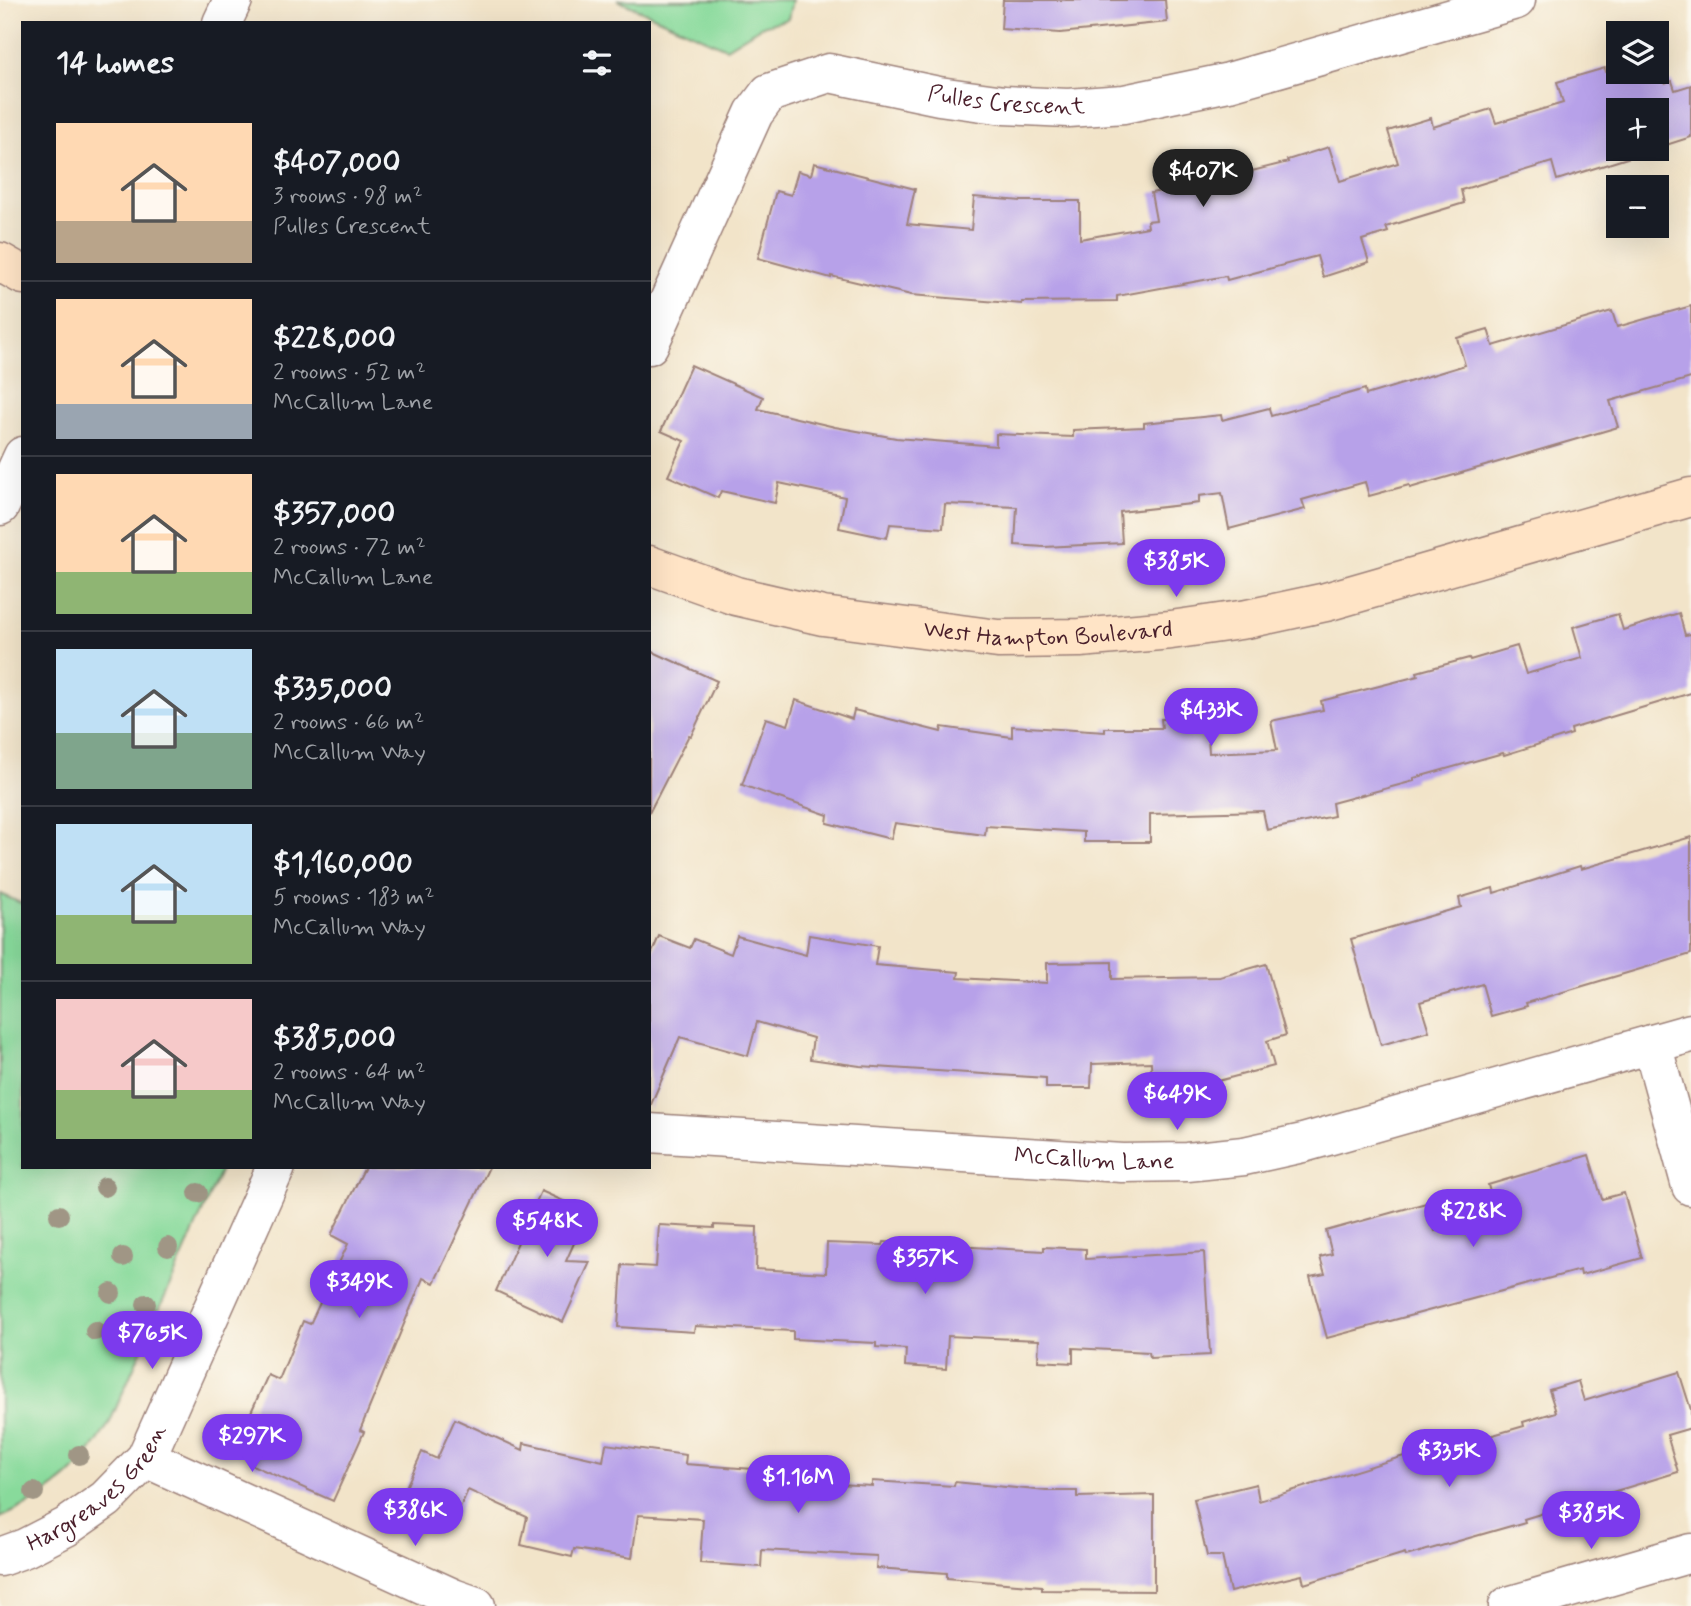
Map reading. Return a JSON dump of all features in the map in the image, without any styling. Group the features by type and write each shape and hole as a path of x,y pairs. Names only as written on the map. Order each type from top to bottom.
{"street":[{"path":"223,21 233,0"},
{"name":"Pulles Crescent","path":"651,341 754,113 769,93 829,73 939,96 1004,105 1068,108 1124,104 1229,82 1516,0"},
{"path":"0,262 21,274"},
{"path":"0,506 21,460"},
{"name":"West Hampton Boulevard","path":"651,566 736,596 823,616 998,639 1080,638 1171,630 1247,619 1326,602 1691,497"},
{"name":"McCallum Lane","path":"651,1133 1122,1163 1187,1162 1244,1156 1303,1143 1691,1033"},
{"path":"1652,1044 1691,1186"},
{"name":"Hargreaves Green","path":"0,1557 25,1548 66,1527 106,1499 146,1458 275,1169"},
{"path":"146,1458 453,1598 476,1606"},
{"path":"1508,1606 1691,1553"}],"green space":[{"path":"617,0 792,0 788,19 762,26 726,48"},
{"path":"0,894 21,903 21,1169 221,1169 109,1424 83,1461 65,1478 33,1501 0,1518"}],"building":[{"path":"1003,0 1165,0 1167,22 1060,33 1001,29"},
{"path":"1605,68 1606,84 1669,84 1672,81 1675,90 1691,85 1691,137 1669,144 1669,98 1606,98 1606,161 1618,161 1557,180 1552,162 1461,190 1464,203 1386,227 1388,232 1362,240 1369,262 1323,277 1317,256 1227,280 1226,276 1117,296 1117,301 1022,304 911,295 831,278 758,258 776,191 791,195 798,171 811,175 814,163 915,189 907,224 971,230 974,197 1022,201 1080,201 1080,239 1148,227 1147,221 1156,220 1151,193 1288,162 1287,160 1329,147 1340,181 1398,163 1388,131 1431,118 1433,127 1491,109 1496,123 1563,103 1557,82"},
{"path":"1691,306 1691,378 1610,401 1618,427 1410,488 1409,485 1369,496 1365,482 1302,500 1305,509 1229,529 1222,493 1199,496 1199,503 1120,512 1122,543 1044,547 1015,545 1017,507 945,504 943,528 890,524 887,538 839,528 845,497 779,483 775,503 721,491 718,498 668,476 684,441 661,431 691,365 763,397 758,409 896,438 996,446 996,434 1073,437 1073,430 1144,427 1144,423 1221,415 1222,420 1269,408 1271,416 1365,389 1366,395 1465,365 1457,338 1488,329 1493,346 1612,311 1617,327"},
{"path":"1679,613 1685,635 1691,634 1691,693 1571,729 1572,734 1504,755 1503,753 1332,803 1334,816 1267,830 1263,811 1150,814 1150,842 1084,842 1084,832 986,826 985,835 895,823 891,839 827,823 828,815 742,785 766,718 788,725 796,700 852,719 854,710 941,732 942,727 1012,737 1012,726 1105,732 1105,728 1162,728 1161,719 1207,718 1209,753 1277,750 1271,721 1323,710 1321,701 1418,676 1417,672 1517,646 1526,674 1582,658 1573,627 1618,614 1623,630"},
{"path":"651,651 717,681 691,736 689,735 651,809"},
{"path":"1691,837 1691,954 1491,1016 1482,984 1420,1002 1429,1031 1381,1045 1351,939 1461,907 1459,898 1493,888 1494,893 1580,866 1581,869"},
{"path":"809,935 878,946 875,965 959,972 958,978 1047,983 1047,963 1112,962 1112,979 1220,977 1266,964 1286,1035 1267,1041 1274,1066 1207,1084 1152,1086 1151,1062 1092,1064 1091,1088 1046,1088 1046,1078 860,1066 810,1059 813,1038 757,1022 748,1056 680,1037 651,1104 651,955 659,936 690,948 694,939 731,954 737,936 806,955"},
{"path":"1589,1155 1602,1199 1624,1193 1642,1258 1581,1275 1580,1270 1327,1338 1310,1277 1325,1274 1320,1257 1332,1254 1326,1231 1426,1203 1435,1231 1496,1213 1488,1185"},
{"path":"364,1169 488,1169 434,1283 423,1278 360,1430 364,1432 333,1501 252,1465 259,1449 251,1445 258,1429 246,1423 268,1375 279,1380 303,1321 310,1324 348,1244 331,1235"},
{"path":"541,1191 588,1212 566,1261 590,1262 563,1322 496,1291"},
{"path":"659,1225 757,1227 756,1269 826,1273 827,1243 883,1245 884,1242 1044,1251 1044,1247 1086,1249 1086,1259 1204,1252 1210,1355 1150,1358 1149,1352 1073,1348 1073,1363 1038,1361 1039,1340 948,1336 946,1369 905,1366 906,1349 876,1347 876,1343 793,1339 793,1331 695,1326 694,1332 618,1327 622,1265 656,1267"},
{"path":"1679,1372 1691,1410 1691,1428 1667,1435 1678,1472 1524,1519 1525,1522 1406,1556 1405,1553 1304,1584 1302,1575 1230,1592 1222,1556 1207,1556 1194,1499 1256,1484 1259,1501 1420,1451 1421,1456 1524,1426 1523,1422 1556,1412 1549,1390 1578,1381 1584,1401"},
{"path":"455,1419 523,1450 524,1443 603,1461 606,1444 686,1455 685,1464 753,1469 752,1479 872,1486 872,1481 954,1486 955,1482 1046,1491 1077,1491 1077,1497 1154,1495 1154,1591 1042,1590 1042,1586 947,1578 947,1573 876,1568 877,1556 762,1550 761,1567 700,1563 703,1519 638,1515 632,1558 574,1549 572,1557 521,1545 527,1517 468,1490 454,1522 401,1498 422,1452 437,1459"}]}
